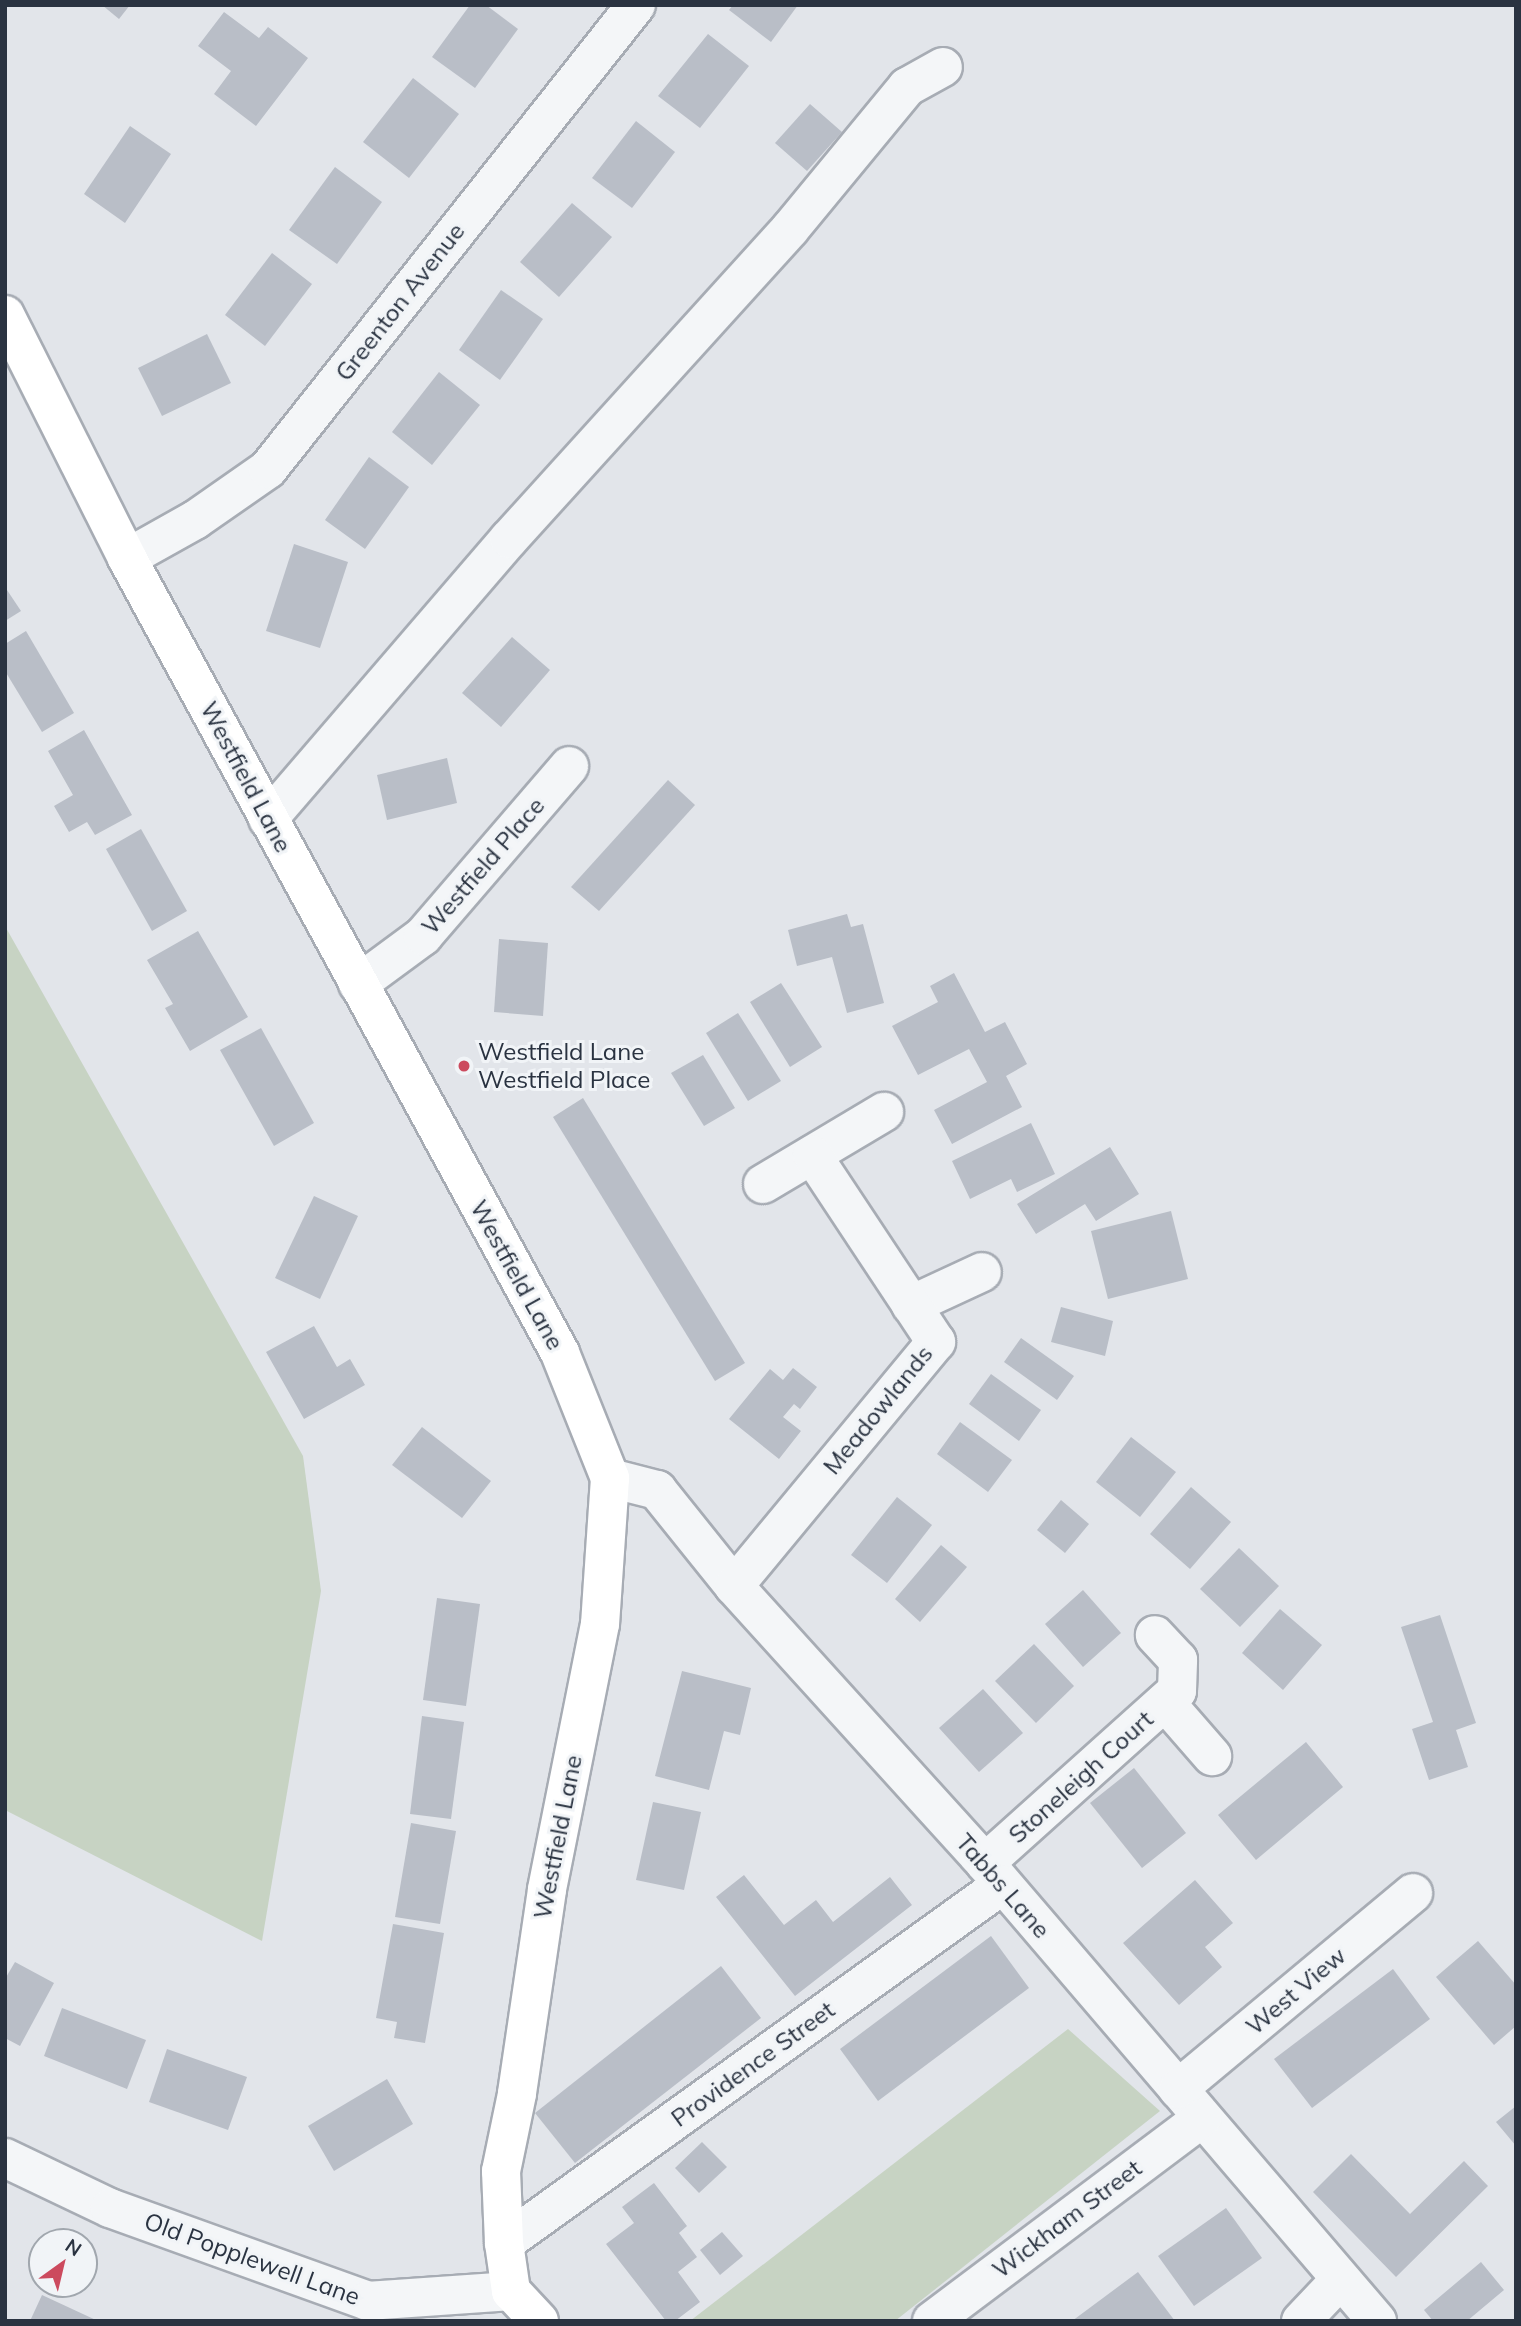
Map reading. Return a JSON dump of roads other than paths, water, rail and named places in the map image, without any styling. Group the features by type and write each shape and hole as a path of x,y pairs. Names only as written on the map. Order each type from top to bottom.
{"main road":[{"name":"Westfield Lane","path":"5,315 127,558 560,1353 610,1478 600,1624 547,1891 517,2094 501,2171 504,2243 511,2291"},
{"path":"511,2291 539,2321"}],"street":[{"name":"Greenton Avenue","path":"127,558 195,520 268,469 636,5"},
{"path":"268,819 509,539 790,229 907,87 943,67"},
{"name":"Westfield Place","path":"358,984 423,936 569,766"},
{"path":"763,1184 884,1112"},
{"name":"Meadowlands","path":"734,1586 936,1342 812,1155"},
{"path":"911,1305 982,1272"},
{"name":"Tabbs Lane","path":"610,1478 657,1490 734,1586 993,1874 1339,2281 1377,2321"},
{"path":"1156,1635 1178,1660 1171,1696 1212,1756"},
{"name":"Stoneleigh Court","path":"993,1874 1171,1696"},
{"name":"Providence Street","path":"504,2243 993,1874"},
{"name":"West View","path":"1190,2103 1413,1893"},
{"name":"Wickham Street","path":"932,2321 1190,2103"},
{"name":"Old Popplewell Lane","path":"5,2158 110,2207 368,2301 511,2291"},
{"path":"1301,2321 1339,2281"}],"place":[{"name":"Westfield Lane Westfield Place","path":"464,1066"}]}
